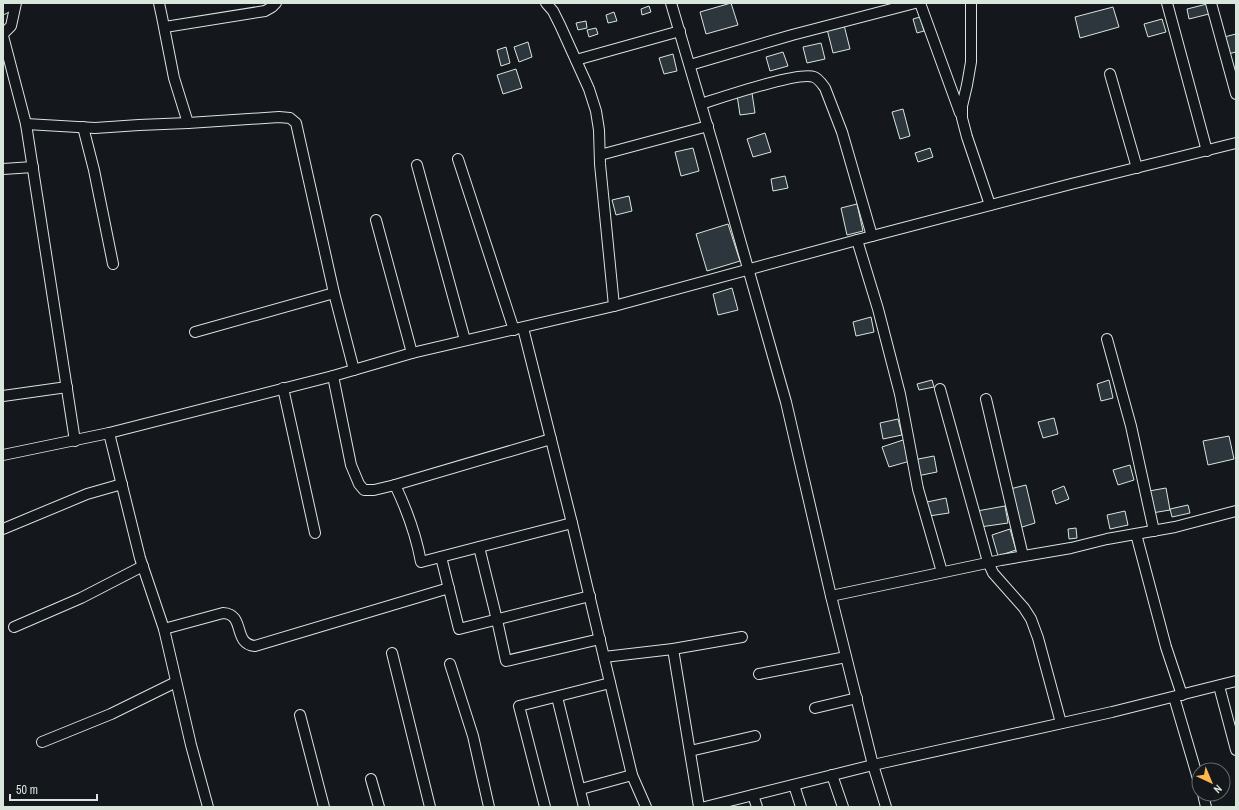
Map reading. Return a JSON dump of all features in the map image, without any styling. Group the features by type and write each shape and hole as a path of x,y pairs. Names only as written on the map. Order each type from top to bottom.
{"street":[{"path":"3,9 15,3"},
{"path":"15,3 11,26 3,35 26,124 75,441"},
{"path":"159,3 174,78 188,123"},
{"path":"165,27 238,14 265,11 276,3"},
{"path":"546,3 560,25 589,89 596,111 599,130 614,306"},
{"path":"671,3 708,126 786,402 846,657 873,765 886,807"},
{"path":"690,65 792,35 915,3"},
{"path":"920,3 962,118 990,205"},
{"path":"962,118 962,106 971,62 971,3"},
{"path":"1167,3 1207,150"},
{"path":"1211,3 1236,94"},
{"path":"576,60 680,31"},
{"path":"1110,74 1137,168"},
{"path":"701,104 774,82 808,76 814,77 821,82 825,88 842,132 872,236"},
{"path":"26,124 95,128 139,124 188,123 279,117 290,118 296,123 334,293 354,370"},
{"path":"600,155 708,126"},
{"path":"83,127 94,170 113,264"},
{"path":"3,455 110,433 333,376 412,353 614,306 990,205 1236,143"},
{"path":"458,159 519,329 551,439 632,775 646,807"},
{"path":"417,166 465,340"},
{"path":"3,170 32,167"},
{"path":"376,220 412,353"},
{"path":"857,240 878,309 900,394 918,489 942,572"},
{"path":"195,332 334,293"},
{"path":"1107,338 1131,426 1154,531"},
{"path":"333,376 351,464 359,484 364,490 374,490 395,485 551,439"},
{"path":"3,396 67,387"},
{"path":"283,388 315,533"},
{"path":"940,389 988,562 993,573 1024,608 1031,619 1038,638 1061,724"},
{"path":"986,399 1023,556"},
{"path":"110,433 143,566 164,629 208,807"},
{"path":"3,529 87,494 122,484"},
{"path":"395,485 406,508 417,543 421,562 572,523"},
{"path":"831,596 988,562 1175,527 1236,511"},
{"path":"1136,534 1194,762"},
{"path":"478,547 506,661 600,639"},
{"path":"441,557 458,629 590,596"},
{"path":"14,626 82,598 143,566"},
{"path":"164,629 223,613 230,613 234,617 244,642 255,646 449,588"},
{"path":"604,657 673,649 742,637"},
{"path":"673,649 699,807"},
{"path":"392,653 430,807"},
{"path":"759,674 846,657"},
{"path":"450,664 473,736 489,807"},
{"path":"42,742 111,714 176,682"},
{"path":"705,807 873,765 1061,724 1236,682"},
{"path":"545,807 519,706 610,683"},
{"path":"1220,686 1236,750"},
{"path":"557,697 581,789 584,807"},
{"path":"815,708 857,698"},
{"path":"300,715 324,807"},
{"path":"690,751 755,736"},
{"path":"581,789 632,775"},
{"path":"832,775 843,807"},
{"path":"372,779 379,807"},
{"path":"794,785 801,807"},
{"path":"753,795 756,807"}],"building":[{"path":"731,3 738,25 706,34 700,12"},
{"path":"1207,4 1209,14 1189,19 1187,9"},
{"path":"649,6 651,12 642,15 641,9"},
{"path":"1113,7 1119,27 1080,38 1075,17"},
{"path":"614,12 617,21 608,23 606,15"},
{"path":"920,17 924,31 917,33 913,19"},
{"path":"1162,19 1166,32 1148,37 1144,24"},
{"path":"586,21 587,28 578,30 576,23"},
{"path":"844,25 850,49 833,53 827,29"},
{"path":"596,28 598,34 589,37 587,30"},
{"path":"1236,34 1236,52 1228,54 1224,37"},
{"path":"528,42 532,57 519,62 514,47"},
{"path":"821,43 825,59 807,63 803,47"},
{"path":"506,47 510,63 501,66 497,50"},
{"path":"783,52 788,66 770,71 766,57"},
{"path":"673,54 677,71 664,74 659,58"},
{"path":"516,69 522,88 503,94 497,75"},
{"path":"752,93 755,113 740,115 737,95"},
{"path":"903,109 910,136 900,139 892,112"},
{"path":"765,133 771,152 753,157 747,139"},
{"path":"693,148 699,171 681,176 675,152"},
{"path":"930,148 933,157 918,162 915,153"},
{"path":"785,176 788,188 773,191 771,179"},
{"path":"629,196 632,211 616,215 612,200"},
{"path":"857,204 863,231 847,235 841,208"},
{"path":"728,224 740,261 707,271 696,234"},
{"path":"732,288 738,310 718,315 713,294"},
{"path":"871,317 874,332 856,336 853,322"},
{"path":"932,380 934,387 919,390 917,384"},
{"path":"1109,380 1113,398 1101,401 1097,384"},
{"path":"1054,418 1058,434 1043,438 1038,422"},
{"path":"898,419 902,435 883,439 880,423"},
{"path":"1229,436 1234,459 1208,465 1203,441"},
{"path":"903,440 910,461 889,467 882,447"},
{"path":"934,456 937,472 917,476 913,460"},
{"path":"1130,465 1134,480 1118,485 1113,470"},
{"path":"1026,485 1035,523 1019,528 1010,489"},
{"path":"1064,486 1069,499 1056,504 1052,491"},
{"path":"1166,488 1170,510 1152,513 1149,491"},
{"path":"946,498 949,513 929,516 927,502"},
{"path":"1188,505 1190,513 1172,517 1170,509"},
{"path":"1005,506 1008,523 980,527 977,511"},
{"path":"1125,511 1128,525 1110,529 1107,515"},
{"path":"1076,528 1077,538 1069,539 1068,529"},
{"path":"1010,529 1016,550 998,556 992,535"}]}
